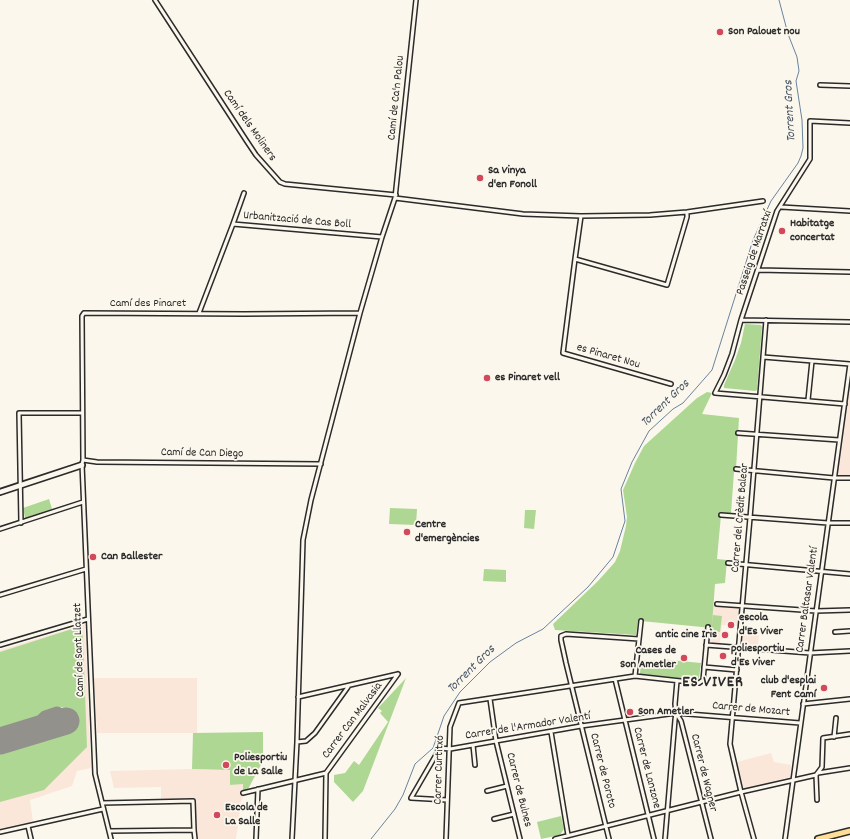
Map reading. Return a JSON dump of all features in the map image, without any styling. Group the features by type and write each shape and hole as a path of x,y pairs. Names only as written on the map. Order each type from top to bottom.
{"main road":[{"path":"818,839 850,831"}],"street":[{"name":"Camí dels Moliners","path":"155,0 256,156 280,182 285,184 395,196"},
{"name":"Camí de Ca'n Palou","path":"292,839 297,742 303,540 311,500 360,312 395,196 416,0"},
{"path":"820,85 850,86"},
{"name":"Passeig de Marratxí","path":"760,396 715,393 729,362 741,320 777,212 810,159 810,121 850,123"},
{"path":"233,224 244,193"},
{"path":"395,196 523,214 581,216 650,215 687,212 763,201"},
{"path":"781,207 850,211"},
{"path":"575,259 667,285 687,217 687,212"},
{"name":"es Pinaret Nou","path":"581,216 563,353 671,384"},
{"name":"Urbanització de Cas Boll","path":"199,313 233,224 382,237"},
{"path":"758,270 850,272"},
{"name":"Camí des Pinaret","path":"83,460 81,319 83,314 360,312"},
{"path":"741,320 850,322"},
{"name":"Carrer del Crèdit Balear","path":"754,839 730,744 743,606 766,320"},
{"path":"763,357 850,364"},
{"path":"808,400 812,361"},
{"name":"Carrer Baltasar Valentí","path":"785,839 850,364"},
{"path":"760,396 844,404"},
{"path":"21,522 19,413 82,413"},
{"path":"738,433 840,440"},
{"name":"Camí de Can Diego","path":"83,460 97,462 321,464"},
{"name":"Camí de Sant Llatzet","path":"83,460 83,502 95,774 110,839"},
{"path":"0,492 82,466"},
{"path":"736,469 834,478 850,478"},
{"path":"0,529 83,502"},
{"path":"721,515 828,523 850,523"},
{"path":"728,563 822,570 850,574"},
{"path":"0,595 86,569"},
{"path":"717,604 816,611 850,610"},
{"path":"0,645 88,619"},
{"path":"635,676 641,621"},
{"path":"490,699 635,676 699,683 703,680 708,628"},
{"path":"835,632 850,631"},
{"name":"Carrer de Poroto","path":"610,839 581,726 561,636 566,634 639,639"},
{"path":"706,645 810,653 850,651"},
{"path":"704,667 737,670"},
{"name":"Carrer Can Malvasia","path":"243,793 326,773 398,674 348,687"},
{"name":"Carrer de Lanzone","path":"615,679 654,839"},
{"path":"665,839 676,713 675,704 677,681"},
{"path":"298,697 348,687"},
{"path":"297,742 306,741 348,687"},
{"path":"803,704 850,698"},
{"name":"Carrer Curtitxó","path":"446,839 450,727 459,703 490,699"},
{"name":"Carrer de Bulnes","path":"490,699 496,741 520,839"},
{"name":"Carrer de Mozart","path":"676,713 733,716 800,723"},
{"name":"Carrer de l'Armador Valentí","path":"447,800 411,798 440,748 473,745 581,726 676,713"},
{"name":"Carrer de Wagner","path":"676,713 681,721 711,839"},
{"path":"834,737 836,718"},
{"path":"551,732 566,837"},
{"path":"817,800 816,774 822,767 823,738 850,734"},
{"path":"473,745 475,765"},
{"path":"556,839 741,792 816,774 850,768"},
{"path":"325,839 326,773"},
{"path":"487,791 507,786"},
{"path":"256,839 258,789"},
{"path":"102,803 193,801 195,839"},
{"path":"0,832 104,809"},
{"path":"494,819 514,814"},
{"path":"28,826 31,839"},
{"path":"109,831 194,830"}],"shaded area":[{"path":"850,387 850,475 837,476 842,447"},
{"name":"escola d'Es Viver","path":"713,606 739,608 737,626 722,625 720,644 710,643"},
{"path":"85,624 91,768 77,771 72,786 30,800 33,822 0,830 0,650"},
{"path":"743,633 759,635 758,646 744,645 742,643"},
{"path":"94,678 197,678 197,733 97,733"},
{"path":"771,753 774,762 791,765 790,777 744,789 737,762"},
{"name":"Escola de La Salle","path":"192,769 230,770 243,784 243,794 245,794 241,801 236,839 198,839 195,829 194,800 161,801 161,787 114,788 110,771"}],"green space":[{"path":"745,324 761,325 762,327 757,390 755,391 724,388 741,343"},
{"path":"707,392 712,393 702,414 739,418 736,469 734,472 731,513 721,515 717,559 727,560 725,583 715,584 712,625 713,615 722,616 720,632 712,631 712,628 641,621 638,621 636,635 555,630 553,624 598,581 615,562 620,551 627,517 623,490 644,446 697,398"},
{"path":"49,499 52,509 25,518 23,508"},
{"path":"390,508 417,509 416,525 389,524"},
{"path":"525,510 536,510 534,529 524,528"},
{"path":"484,569 506,570 506,582 483,581"},
{"path":"75,628 82,630 83,639 87,747 44,790 0,802 0,748 69,726 63,707 43,713 34,723 0,734 0,652"},
{"path":"660,659 701,663 698,680 640,674 641,660 659,661"},
{"path":"406,678 363,791 353,802 334,782 334,775 345,773 354,761 359,765 388,722 380,713 382,711 378,708"},
{"name":"Poliesportiu de La Salle","path":"263,732 263,761 247,791 243,791 243,784 230,785 230,770 192,769 193,733"},
{"path":"561,816 564,829 560,835 541,839 537,822"}],"waterway":[{"name":"Torrent Gros","path":"371,839 395,809 403,795 415,764 433,748 444,716 460,692 490,662 516,643 543,629 588,587 613,557 625,521 621,489 632,462 649,431 673,409 683,403 712,370 753,240 771,201 798,163 803,148 802,120 796,81 799,71 797,57 788,34 779,0"}],"taxiway":[{"path":"57,712 63,715 65,719 64,723 60,727 42,727 30,731 45,716 57,712"}],"runway":[{"path":"0,741 66,721"}],"place":[{"name":"Son Palouet nou","path":"720,32"},
{"name":"Sa Vinya d'en Fonoll","path":"480,178"},
{"name":"Habitatge concertat","path":"782,231"},
{"name":"es Pinaret vell","path":"487,378"},
{"name":"Centre d'emergències","path":"407,532"},
{"name":"Can Ballester","path":"93,557"},
{"name":"escola d'Es Viver","path":"731,625"},
{"name":"antic cine Iris","path":"725,635"},
{"name":"poliesportiu d'Es Viver","path":"723,656"},
{"name":"Cases de Son Ametler","path":"684,658"},
{"name":"club d'esplai Fent Camí","path":"824,688"},
{"name":"Son Ametler","path":"630,712"},
{"name":"Poliesportiu de La Salle","path":"226,765"},
{"name":"Escola de La Salle","path":"217,815"}],"district":[{"name":"ES VIVER","path":"713,684"}]}
